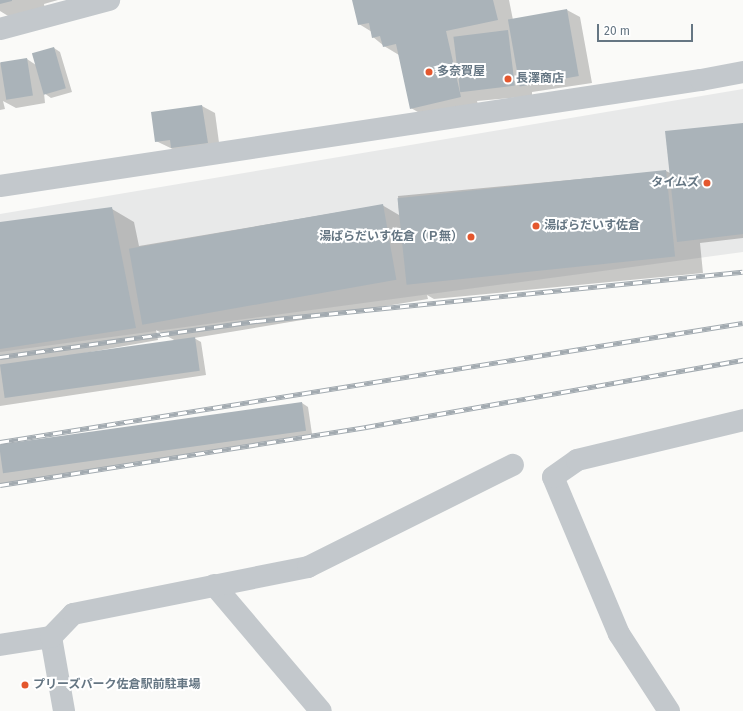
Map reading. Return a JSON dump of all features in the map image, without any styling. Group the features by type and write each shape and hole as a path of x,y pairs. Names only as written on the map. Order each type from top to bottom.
{"street":[{"path":"0,29 109,0"},
{"path":"0,186 701,80 743,72"},
{"path":"669,711 619,634 553,477 578,460 743,420"},
{"path":"0,645 51,637 73,614 308,566 513,466"},
{"path":"214,585 321,711"},
{"path":"51,637 64,711"}],"shaded area":[{"path":"743,89 743,252 0,352 0,214"}],"building":[{"path":"0,0 12,0 12,1 0,4"},
{"name":"多奈賀屋","path":"352,0 493,0 498,20 446,31 461,97 410,109 396,44 383,47 380,36 372,38 369,23 358,25"},
{"path":"567,9 579,76 520,86 508,19"},
{"path":"508,30 515,86 460,92 453,37"},
{"path":"54,47 66,88 44,95 32,53"},
{"path":"27,58 33,96 6,100 0,62"},
{"path":"202,105 208,143 171,148 170,140 155,142 151,112"},
{"name":"タイムズ","path":"743,123 743,234 677,242 665,131"},
{"name":"湯ぱらだいす佐倉","path":"666,170 675,257 407,285 397,198"},
{"path":"383,204 396,280 142,325 129,249"},
{"path":"112,207 136,328 0,349 0,222"},
{"path":"195,337 200,371 5,398 0,364"},
{"path":"302,402 306,431 3,473 0,444"}],"railway":[{"path":"0,357 257,321 743,272"},
{"path":"0,442 743,323"},
{"path":"0,485 366,427 743,360"}],"place":[{"name":"多奈賀屋","path":"429,72"},
{"name":"長澤商店","path":"508,79"},
{"name":"タイムズ","path":"707,183"},
{"name":"湯ぱらだいす佐倉","path":"536,226"},
{"name":"湯ぱらだいす佐倉（Ｐ無）","path":"471,237"},
{"name":"プリーズパーク佐倉駅前駐車場","path":"25,685"}]}
